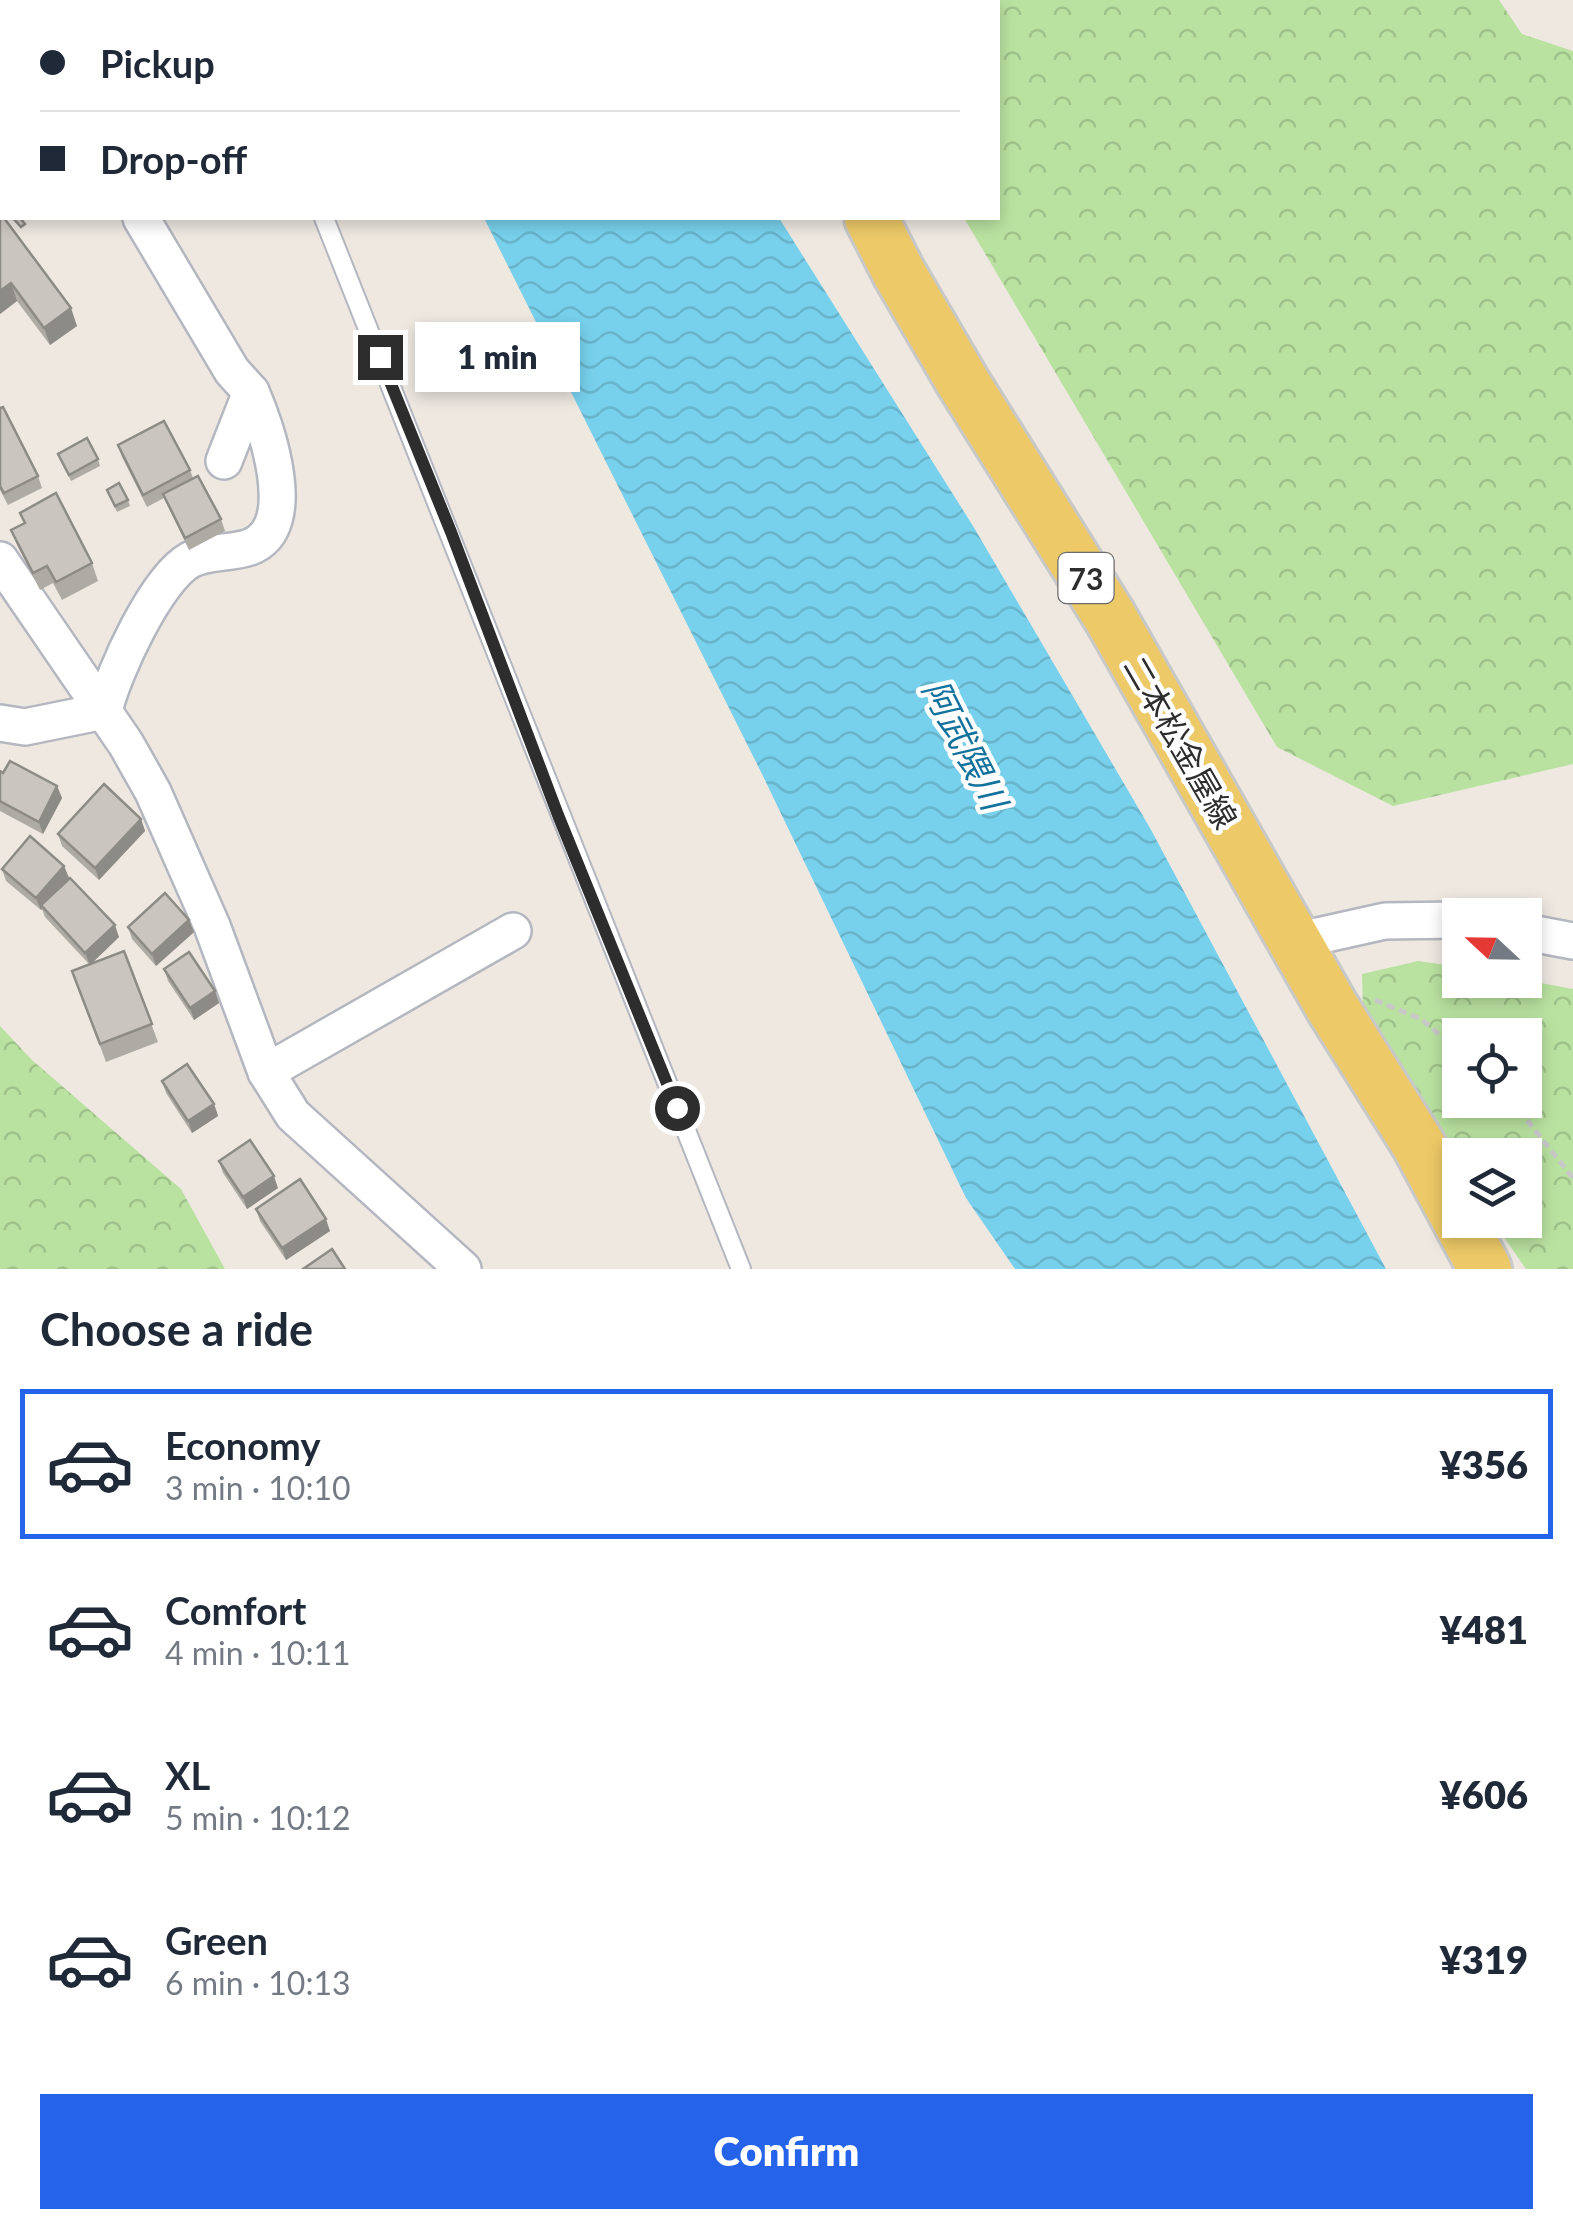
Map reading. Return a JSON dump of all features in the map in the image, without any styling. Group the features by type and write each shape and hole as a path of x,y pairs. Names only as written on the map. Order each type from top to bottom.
{"main road":[{"name":"二本松金屋線","path":"872,220 908,289 1110,617 1332,1006 1418,1144 1485,1269"}],"street":[{"path":"104,711 110,682 151,606 174,574 202,555 251,547 264,538 274,520 278,490 272,452 251,392 232,371 141,220"},
{"path":"224,461 251,392"},
{"path":"0,560 104,711 153,792 212,926 266,1072 293,1115 464,1269"},
{"path":"0,723 25,726 104,711"},
{"path":"1295,941 1385,921 1442,920"},
{"path":"266,1072 513,931"},
{"path":"1542,935 1573,941"}],"lane":[{"path":"325,220 741,1269"}],"path":[{"path":"1332,1006 1338,994 1351,991 1420,1019 1442,1037"},
{"path":"1525,1118 1573,1178"}],"green space":[{"path":"1000,0 1499,0 1522,34 1573,51 1573,764 1393,806 1277,747 965,220 1000,220"},
{"path":"1418,961 1442,964 1442,998 1542,998 1542,983 1573,989 1573,1269 1526,1269 1504,1238 1542,1238 1542,1138 1442,1138 1442,1143 1363,1012 1362,974"},
{"path":"0,1026 32,1060 181,1189 225,1269 0,1269"}],"water":[{"name":"阿武隈川","path":"485,220 780,220 973,526 1150,828 1386,1269 1015,1269 966,1198 762,774"}],"building":[{"path":"0,220 5,220 71,308 44,328 11,283 0,291"},
{"path":"3,407 38,476 4,493 0,486"},
{"path":"164,421 190,470 143,495 118,445"},
{"path":"87,438 98,459 69,475 58,454"},
{"path":"198,476 221,519 185,538 163,494"},
{"path":"119,483 128,500 115,506 107,490"},
{"path":"56,493 92,563 56,582 47,566 33,573 11,530 25,523 20,513"},
{"path":"10,761 57,786 39,822 0,801 0,771 3,773"},
{"path":"104,784 141,819 95,868 58,834"},
{"path":"30,836 64,866 36,898 2,869"},
{"path":"70,878 115,925 85,953 41,905"},
{"path":"165,893 189,920 152,954 128,927"},
{"path":"124,951 152,1024 100,1044 72,971"},
{"path":"189,952 215,991 190,1008 164,969"},
{"path":"187,1064 214,1104 188,1121 162,1081"},
{"path":"250,1140 274,1176 243,1197 219,1161"},
{"path":"300,1179 326,1219 282,1248 256,1209"},
{"path":"332,1249 345,1269 303,1269"}],"route":[{"path":"380,357 677,1108"}]}
